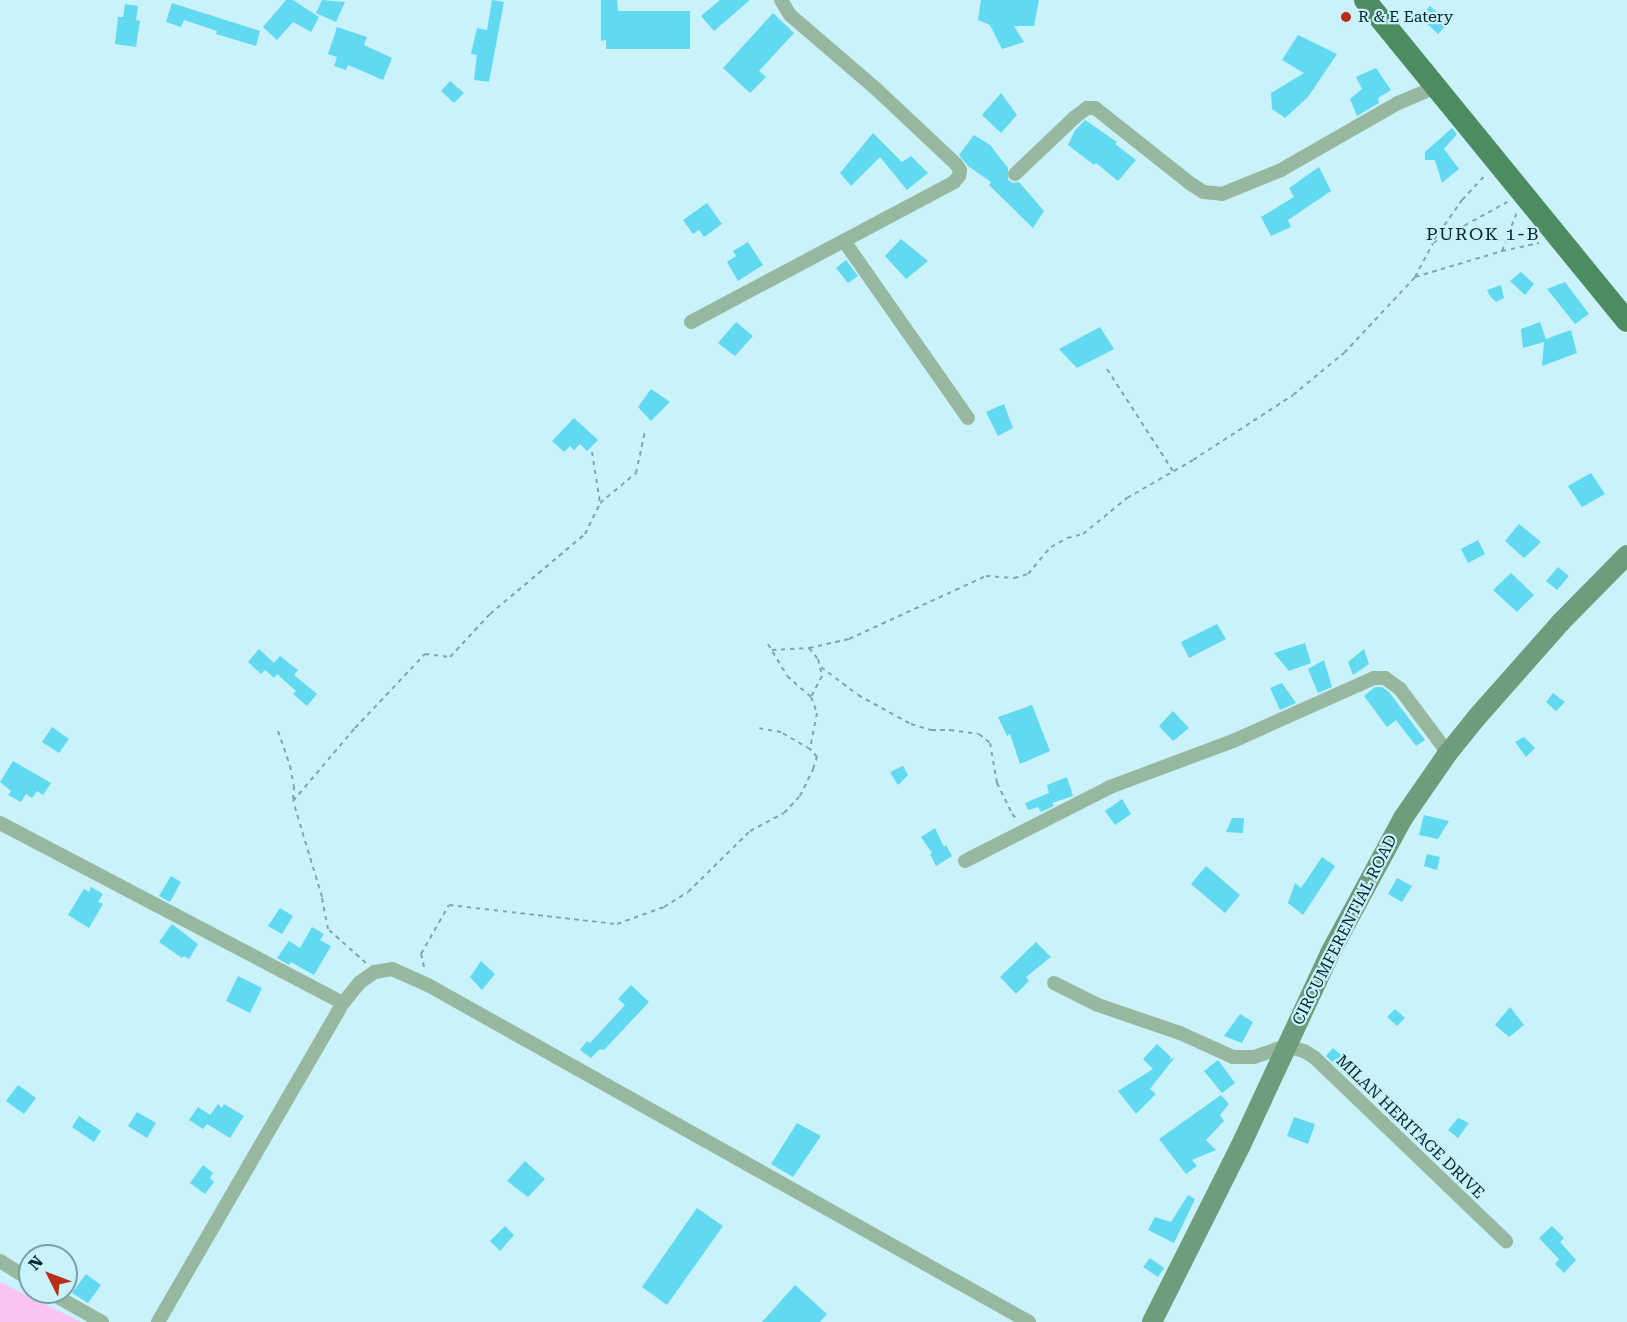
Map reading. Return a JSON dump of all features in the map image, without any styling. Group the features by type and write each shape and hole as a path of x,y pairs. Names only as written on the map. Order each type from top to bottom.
{"main road":[{"path":"1365,0 1627,321"},
{"name":"CIRCUMFERENTIAL ROAD","path":"1152,1322 1241,1145 1362,890 1403,818 1448,753 1561,622 1627,555"}],"street":[{"path":"691,322 954,182 960,170 875,88 790,15 781,0"},
{"path":"1015,174 1075,117 1087,108 1095,108 1191,184 1204,192 1222,194 1281,170 1398,103 1436,87"},
{"path":"844,241 968,418"},
{"path":"965,861 1110,787 1233,741 1374,678 1385,678 1400,690 1448,753"},
{"path":"0,824 343,1003"},
{"path":"158,1322 343,1003 359,983 375,972 393,969 411,976 1029,1322"},
{"path":"1054,983 1098,1005 1180,1033 1233,1057 1254,1057 1286,1046"},
{"name":"MILAN HERITAGE DRIVE","path":"1286,1046 1315,1058 1506,1241"},
{"path":"0,1261 18,1272"},
{"path":"70,1304 102,1322"}],"path":[{"path":"772,650 808,648 849,639 986,576 1014,578 1028,574 1051,547 1067,538 1083,534 1126,498 1293,395 1344,353 1415,277 1433,243 1462,200 1497,163"},
{"path":"1433,243 1493,208 1524,195"},
{"path":"1502,251 1524,195"},
{"path":"1415,277 1502,251 1560,239"},
{"path":"1107,369 1173,471"},
{"path":"293,801 355,728 425,654 450,657 490,615 585,534 600,502 636,473 645,431"},
{"path":"592,452 600,502"},
{"path":"768,644 787,676 812,698 817,713 810,749"},
{"path":"808,648 821,667 858,695 911,724 931,730 979,734 990,743 997,783 1012,814 1028,829"},
{"path":"812,698 822,676 821,667"},
{"path":"421,954 449,905 617,924 664,907 688,891 750,831 784,813 800,796 817,757 810,749 781,732 759,728"},
{"path":"278,731 290,766 294,786 293,801 322,897 328,929 375,972"}],"shaded area":[{"path":"0,1282 18,1291 18,1304 45,1304 81,1322 0,1322"}],"building":[{"path":"286,0 293,0 319,17 311,32 293,22 277,40 263,27"},
{"path":"322,0 345,2 336,22 316,13"},
{"path":"492,0 504,2 489,82 474,80 477,55 471,54 477,28 487,30"},
{"path":"601,0 617,0 618,11 690,11 690,49 606,49 606,40 601,41"},
{"path":"720,0 750,0 714,31 701,16"},
{"path":"981,0 1039,0 1034,26 1014,26 1024,42 1002,49 990,25 978,20"},
{"path":"172,3 260,31 256,46 216,34 217,31 184,20 181,27 166,22"},
{"path":"125,4 138,6 136,20 140,21 136,47 115,44 118,17 123,17"},
{"path":"1430,6 1448,23 1438,34 1420,17"},
{"path":"773,13 794,33 759,71 766,77 750,93 723,68"},
{"path":"337,27 367,37 364,45 392,58 383,80 348,65 346,70 334,66 337,57 328,54"},
{"path":"1298,35 1337,54 1308,97 1285,118 1272,109 1271,93 1304,73 1282,60"},
{"path":"1376,68 1391,90 1378,98 1379,103 1357,116 1350,99 1362,89 1356,77"},
{"path":"450,81 464,93 454,103 441,91"},
{"path":"1001,93 1017,115 1001,133 982,115"},
{"path":"1085,120 1117,142 1115,144 1136,160 1118,181 1068,145 1075,130"},
{"path":"1452,128 1457,134 1444,149 1459,169 1442,183 1435,160 1425,160 1425,152"},
{"path":"873,133 902,162 911,156 928,173 907,190 880,157 851,186 840,173"},
{"path":"974,135 990,145 1008,168 1008,180 1013,183 1019,182 1044,211 1033,228 989,185 991,182 968,166 959,155"},
{"path":"1319,167 1331,191 1288,220 1291,227 1271,236 1261,217 1294,197 1289,188"},
{"path":"707,203 722,224 704,237 699,230 693,234 683,220"},
{"path":"901,239 928,261 906,279 885,256"},
{"path":"748,242 763,265 738,281 727,262 736,256 733,251"},
{"path":"846,260 858,276 848,283 836,268"},
{"path":"1521,272 1534,284 1525,295 1510,281"},
{"path":"1565,282 1589,314 1575,324 1547,289"},
{"path":"1501,285 1504,298 1496,302 1487,290"},
{"path":"736,322 753,336 735,356 718,343"},
{"path":"1540,322 1546,339 1571,330 1577,353 1542,366 1544,342 1523,348 1521,329"},
{"path":"1100,327 1114,349 1077,368 1059,349"},
{"path":"651,389 670,402 651,421 638,407"},
{"path":"1004,404 1013,428 998,436 986,412"},
{"path":"574,418 598,440 587,451 580,444 574,450 570,446 564,452 552,441"},
{"path":"1591,473 1605,494 1582,507 1568,486"},
{"path":"1519,524 1541,542 1524,558 1505,541"},
{"path":"1478,540 1485,554 1468,563 1461,549"},
{"path":"1558,567 1569,576 1557,590 1546,581"},
{"path":"1511,573 1534,595 1517,612 1493,590"},
{"path":"1217,624 1226,639 1189,658 1181,642"},
{"path":"1305,643 1311,663 1289,671 1274,653"},
{"path":"259,649 274,663 280,656 298,670 294,675 317,694 307,706 293,694 296,691 277,674 274,678 265,670 261,674 248,662"},
{"path":"1364,649 1369,664 1353,675 1348,662"},
{"path":"1324,660 1332,687 1318,693 1308,669"},
{"path":"1282,683 1296,703 1280,710 1270,688"},
{"path":"1375,687 1382,687 1389,692 1425,740 1416,746 1396,720 1387,727 1364,696"},
{"path":"1553,693 1565,702 1556,711 1546,702"},
{"path":"1032,705 1050,751 1020,764 1010,734 1007,736 998,717"},
{"path":"1173,711 1189,728 1173,741 1159,726"},
{"path":"52,727 69,739 59,753 42,742"},
{"path":"1524,737 1535,748 1526,757 1515,742"},
{"path":"13,761 51,783 43,795 37,791 32,798 26,794 21,802 8,795 11,791 0,782"},
{"path":"903,766 908,775 898,785 890,772"},
{"path":"1067,777 1073,796 1052,803 1054,806 1041,812 1038,807 1028,810 1025,803 1049,793 1047,785"},
{"path":"1122,799 1131,814 1115,825 1105,811"},
{"path":"1424,815 1449,821 1438,839 1419,835"},
{"path":"1232,818 1244,818 1243,833 1226,832"},
{"path":"935,828 944,847 946,845 952,856 936,866 930,854 932,853 921,837"},
{"path":"1427,854 1440,857 1437,870 1424,866"},
{"path":"1322,857 1335,866 1303,915 1288,903 1295,883 1301,888"},
{"path":"1206,866 1240,895 1225,913 1191,884"},
{"path":"171,876 181,882 170,902 159,896"},
{"path":"1397,878 1412,886 1402,902 1388,894"},
{"path":"91,887 103,894 98,902 103,904 89,928 68,915 84,889 89,892"},
{"path":"280,908 293,916 282,934 268,926"},
{"path":"172,924 198,944 189,959 184,956 182,958 159,942"},
{"path":"312,927 324,934 320,940 331,946 314,975 291,962 289,965 277,958 289,941 300,948"},
{"path":"1036,942 1051,957 1026,977 1029,981 1016,994 1000,977"},
{"path":"481,961 495,974 482,990 470,977"},
{"path":"238,976 262,988 250,1013 226,1001"},
{"path":"631,985 649,1002 604,1050 600,1049 591,1058 580,1050 587,1041 590,1043 625,1005 618,999"},
{"path":"1510,1007 1524,1025 1509,1037 1495,1025"},
{"path":"1395,1009 1405,1018 1397,1026 1387,1017"},
{"path":"1240,1014 1253,1022 1242,1043 1224,1036"},
{"path":"1157,1044 1171,1057 1169,1060 1175,1057 1150,1089 1156,1094 1136,1114 1118,1091 1153,1069 1143,1059"},
{"path":"1333,1048 1355,1067 1348,1077 1326,1056"},
{"path":"1218,1060 1235,1083 1222,1093 1204,1071"},
{"path":"18,1085 36,1098 24,1114 6,1101"},
{"path":"1221,1095 1229,1104 1220,1115 1224,1121 1206,1140 1216,1150 1192,1160 1197,1166 1186,1174 1159,1139"},
{"path":"218,1104 222,1108 224,1104 244,1116 230,1138 207,1124 203,1129 189,1120 198,1107 210,1115"},
{"path":"137,1112 156,1123 147,1138 128,1126"},
{"path":"79,1116 101,1131 94,1142 72,1127"},
{"path":"1294,1117 1315,1124 1308,1144 1287,1136"},
{"path":"1458,1118 1469,1123 1458,1138 1448,1130"},
{"path":"797,1123 821,1136 793,1177 771,1164"},
{"path":"525,1161 545,1179 528,1197 507,1181"},
{"path":"203,1165 213,1173 210,1178 214,1182 205,1194 190,1183"},
{"path":"1188,1195 1195,1199 1174,1243 1148,1230 1155,1217 1171,1222"},
{"path":"697,1208 723,1226 667,1305 642,1287"},
{"path":"505,1226 514,1235 500,1251 490,1241"},
{"path":"1552,1226 1564,1238 1560,1242 1576,1260 1564,1273 1555,1264 1559,1259 1539,1238"},
{"path":"1150,1258 1164,1268 1158,1277 1143,1267"},
{"path":"86,1274 101,1285 88,1303 78,1297 78,1285"},
{"path":"795,1285 827,1314 820,1322 762,1322"}],"place":[{"name":"R & E Eatery","path":"1346,17"}],"district":[{"name":"PUROK 1-B","path":"1483,234"}]}
